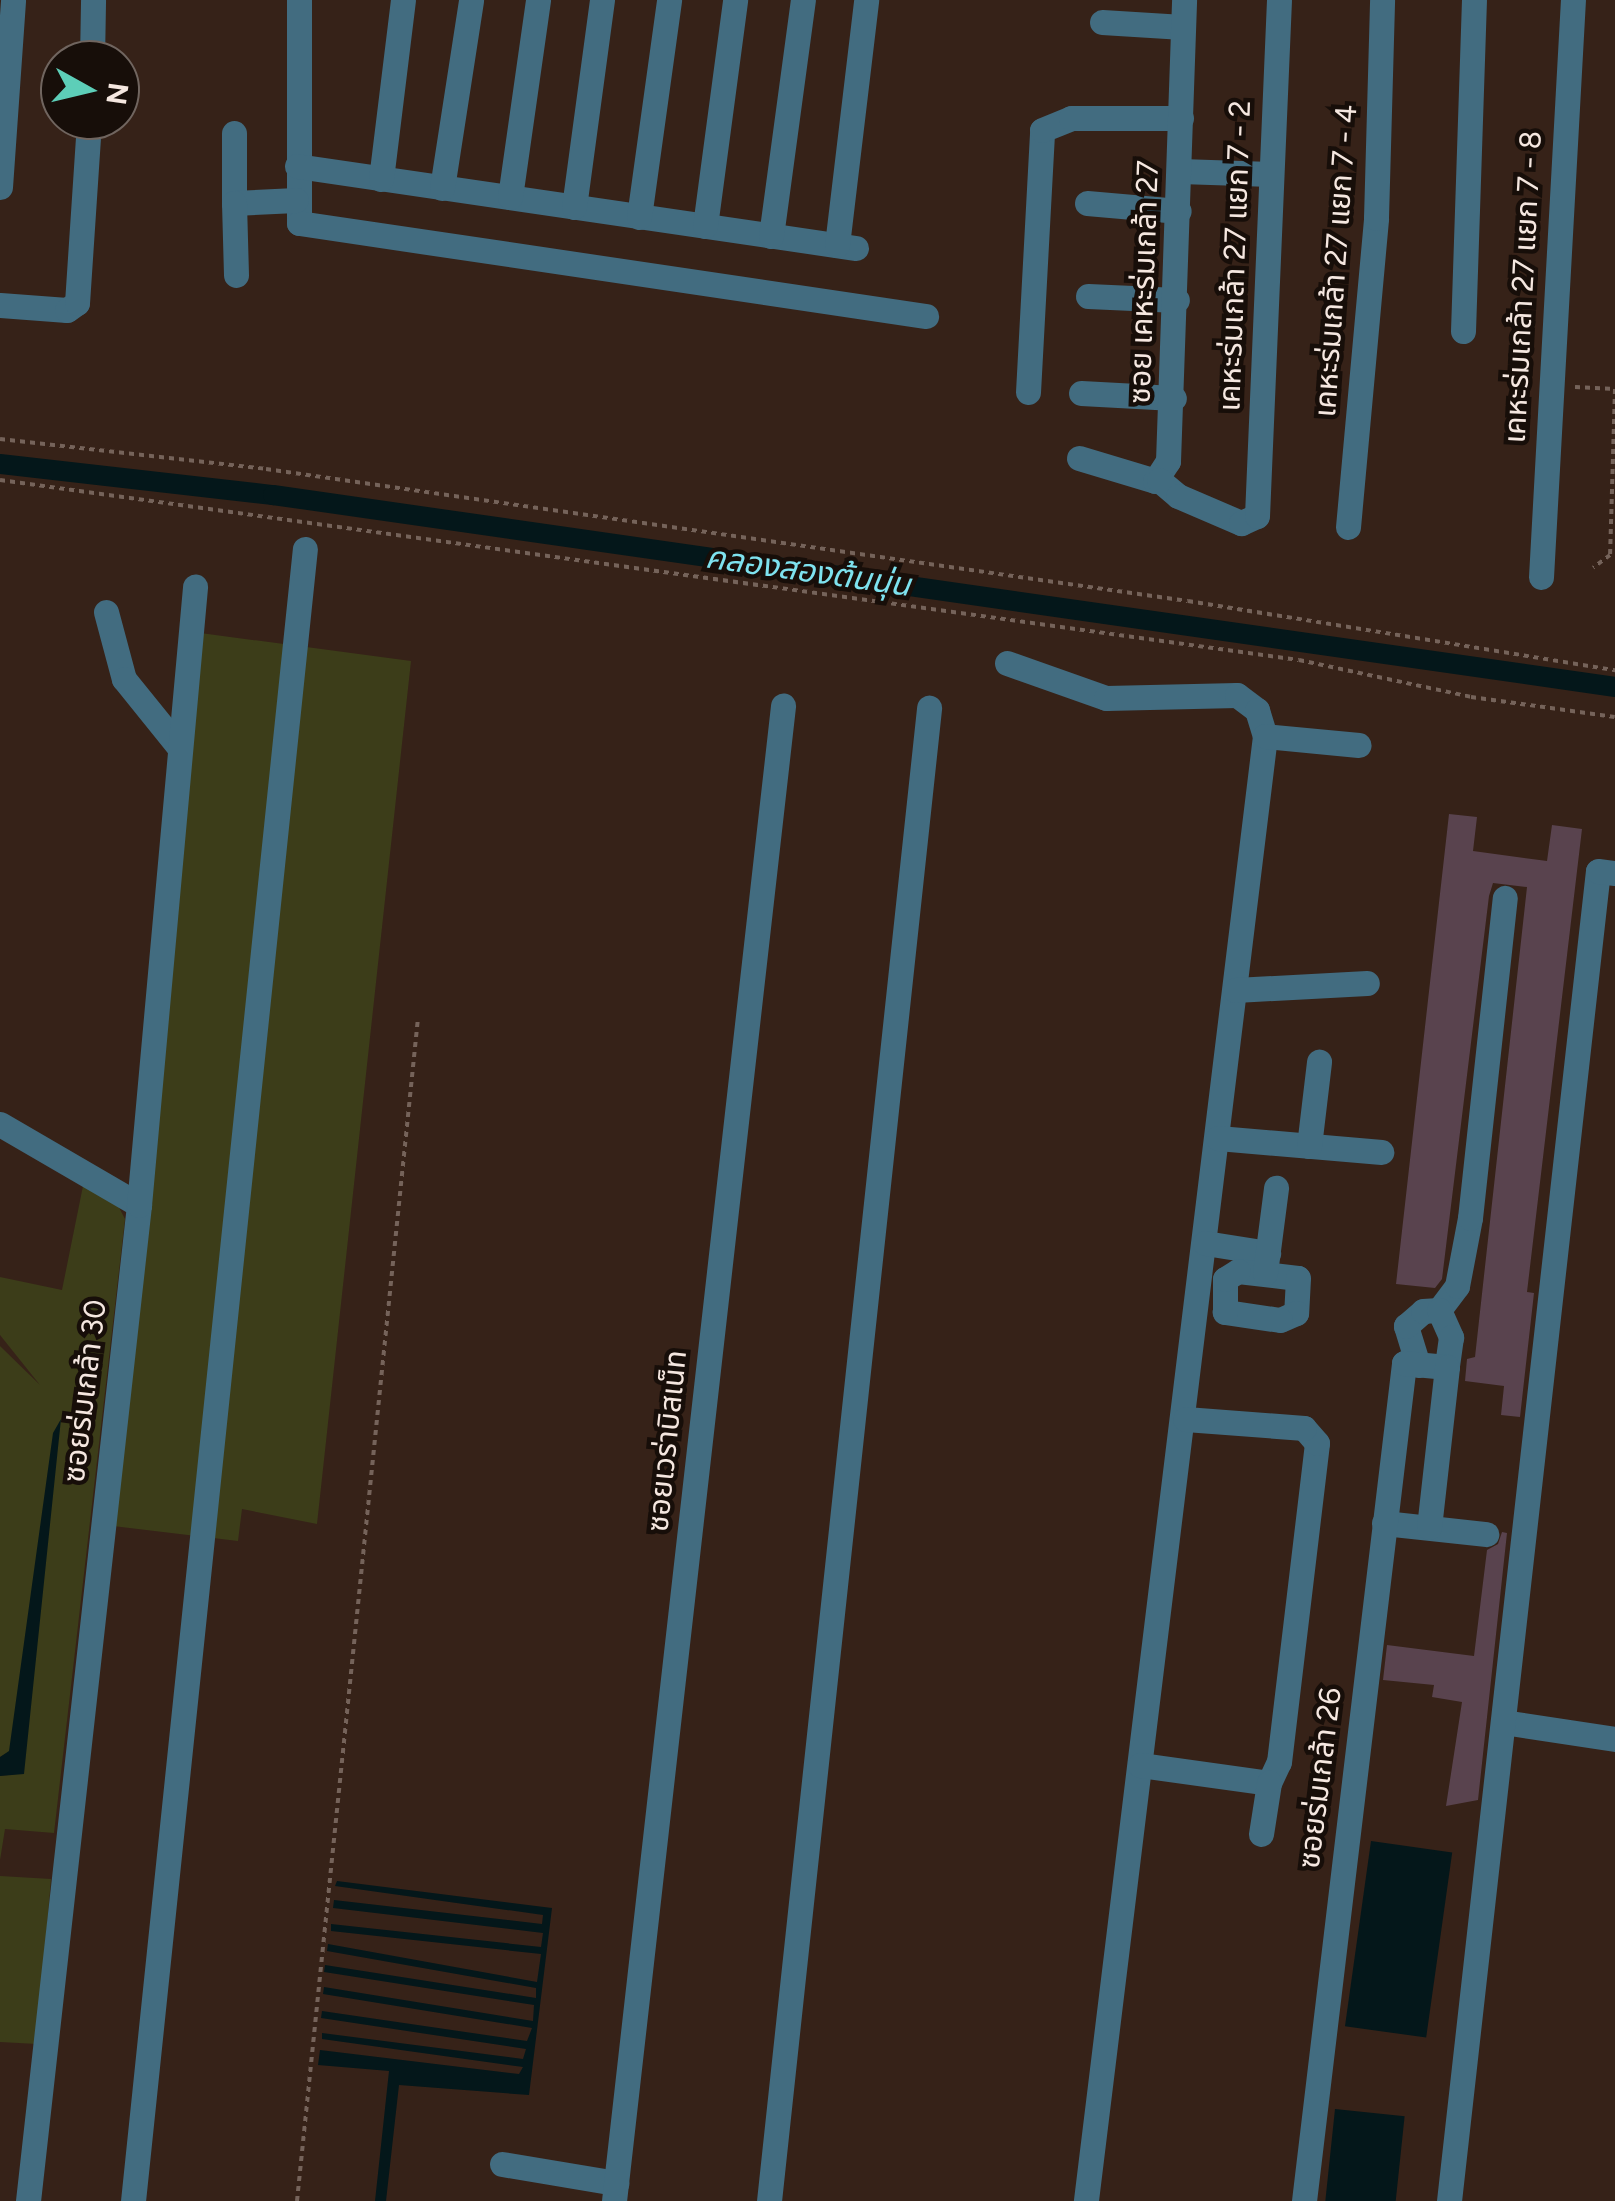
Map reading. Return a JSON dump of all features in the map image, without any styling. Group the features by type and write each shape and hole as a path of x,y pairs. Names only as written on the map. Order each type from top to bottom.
{"street":[{"path":"0,187 13,0"},
{"path":"92,40 93,0"},
{"path":"299,0 299,222 926,316"},
{"path":"380,179 402,0"},
{"path":"442,188 471,0"},
{"path":"510,198 538,0"},
{"path":"574,207 602,0"},
{"path":"639,216 670,0"},
{"path":"706,226 735,0"},
{"path":"771,236 803,0"},
{"path":"297,166 846,247 866,0"},
{"name":"ซอย เคหะร่มเกล้า 27","path":"1160,480 1168,461 1174,398 1184,0"},
{"name":"เคหะร่มเกล้า 27 แยก 7 - 2","path":"1160,480 1178,496 1241,523 1257,516 1279,0"},
{"name":"เคหะร่มเกล้า 27 แยก 7 - 4","path":"1348,527 1376,218 1382,0"},
{"path":"1463,331 1474,0"},
{"name":"เคหะร่มเกล้า 27 แยก 7 - 8","path":"1541,578 1573,0"},
{"path":"1102,22 1183,27"},
{"path":"1028,392 1042,130 1071,118 1181,118"},
{"path":"234,133 236,275"},
{"path":"0,306 66,310 77,304 88,140"},
{"path":"1180,171 1271,174"},
{"path":"234,203 296,200"},
{"path":"1087,203 1179,211"},
{"path":"1088,296 1177,300"},
{"path":"1081,392 1174,398"},
{"path":"1080,458 1160,480"},
{"path":"132,2201 305,550"},
{"name":"ซอยร่มเกล้า 30","path":"28,2201 139,1205 195,587"},
{"path":"106,612 124,679 178,746"},
{"path":"1008,663 1106,698 1238,694 1257,710 1265,736 1086,2201"},
{"name":"ซอยเวร่าบิสเน็ท","path":"502,2164 615,2192 782,706"},
{"path":"769,2201 929,708"},
{"path":"1265,736 1359,745"},
{"path":"1450,2201 1598,871 1615,873"},
{"path":"1430,1528 1451,1337 1439,1310 1457,1286 1470,1218 1505,898"},
{"path":"1235,990 1368,984"},
{"path":"1309,1146 1320,1062"},
{"path":"0,1124 139,1205"},
{"path":"1218,1138 1381,1152"},
{"path":"1205,1243 1267,1263 1276,1188"},
{"name":"ซอยร่มเกล้า 26","path":"1304,2201 1384,1523 1411,1364 1406,1326 1424,1311 1439,1310"},
{"path":"1411,1364 1446,1374"},
{"path":"1184,1419 1304,1428 1317,1444 1279,1762 1269,1783 1262,1834"},
{"path":"1384,1523 1486,1534"},
{"path":"1503,1722 1615,1739"},
{"path":"1140,1765 1269,1783"}],"path":[{"path":"1550,386 1614,389 1610,555 1593,568"},
{"path":"0,438 305,474 1188,601 1615,670"},
{"path":"0,480 1299,660 1471,697 1615,717"},
{"path":"297,2201 418,1019"}],"shaded area":[{"path":"193,632 411,661 317,1524 242,1509 238,1541 113,1526"},
{"path":"84,1181 110,1190 125,1219 54,1833 5,1829 0,1860 0,1776 24,1773 9,1752 0,1757 0,1346 40,1385 0,1335 0,1277 62,1290"},
{"path":"61,1419 24,1774 0,1776 0,1757 9,1751 53,1433"},
{"path":"1371,1841 1452,1852 1426,2038 1345,2026"},
{"path":"0,1876 51,1879 37,2044 0,2042"},
{"path":"337,1881 552,1908 529,2095 399,2085 386,2201 375,2201 389,2071 318,2065 320,2050 519,2074 523,2067 322,2039 322,2033 523,2059 526,2049 321,2018 322,2011 527,2041 532,2028 323,1994 324,1987 533,2021 534,2005 324,1972 325,1965 536,1998 536,1988 327,1951 328,1944 537,1982 541,1954 331,1931 331,1924 541,1947 543,1933 333,1908 334,1900 542,1924 543,1915 335,1886"},
{"path":"1335,2109 1405,2116 1396,2201 1325,2201"}],"building":[{"path":"1449,814 1477,817 1473,851 1547,861 1552,825 1582,829 1527,1292 1534,1293 1520,1417 1501,1415 1504,1386 1465,1381 1467,1359 1475,1357 1527,887 1493,883 1489,896 1442,1279 1435,1288 1396,1284"},
{"path":"1502,1532 1507,1533 1478,1800 1446,1806 1462,1702 1432,1697 1434,1685 1383,1680 1387,1645 1474,1656 1487,1550 1498,1544"}],"waterway":[{"name":"คลองสองต้นนุ่น","path":"0,464 273,495 1615,687"}]}
